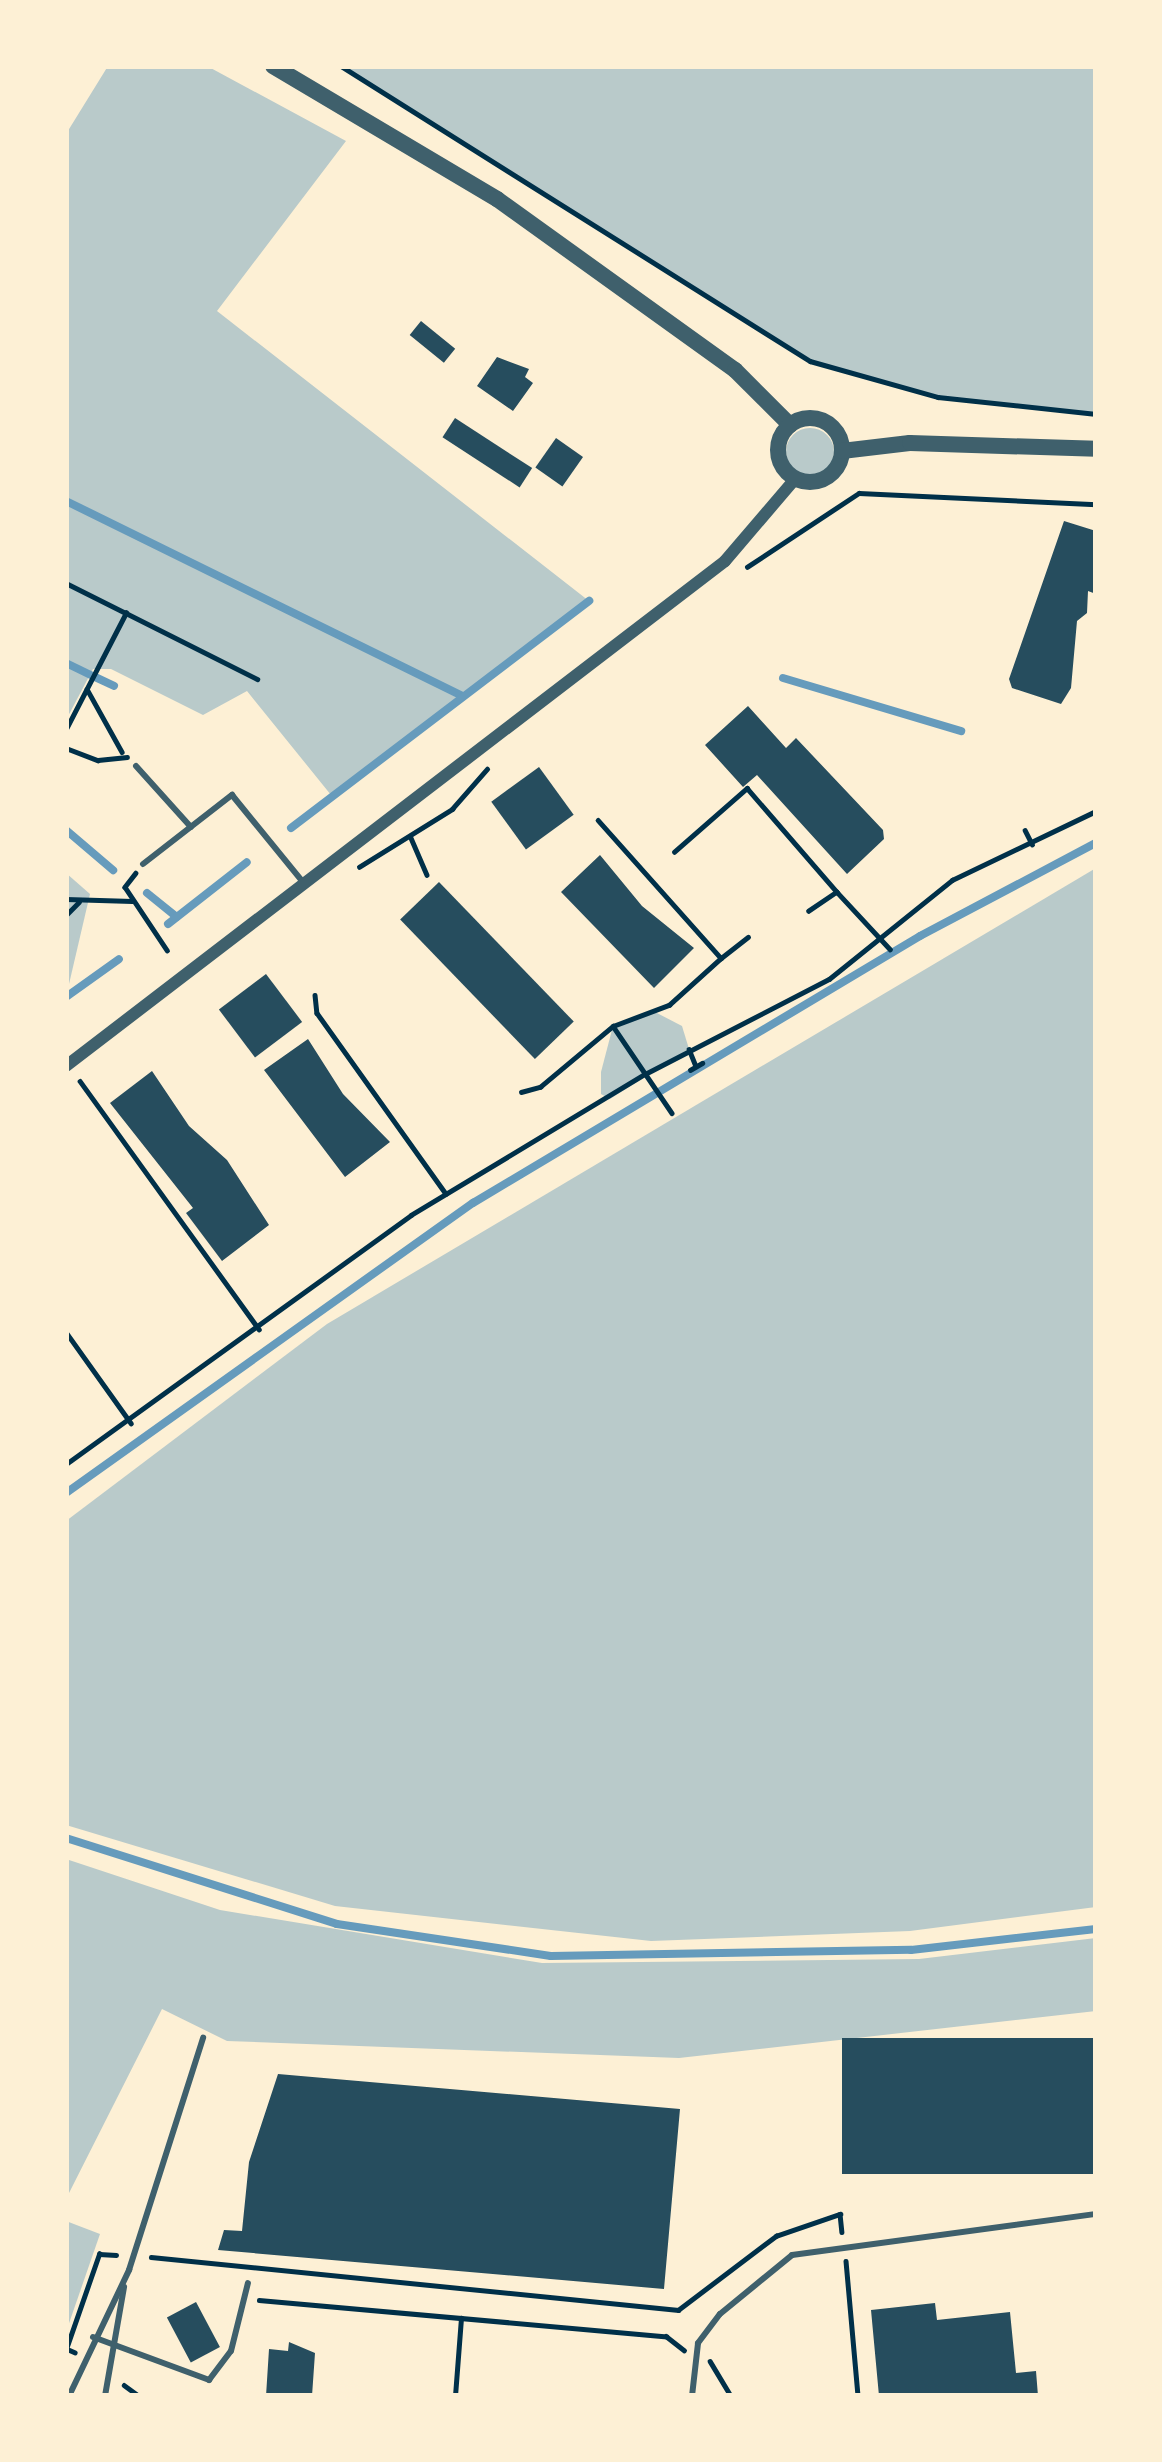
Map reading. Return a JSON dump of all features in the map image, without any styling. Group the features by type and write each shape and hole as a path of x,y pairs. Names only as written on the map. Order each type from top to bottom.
{"street":[{"path":"273,66 497,200 735,370 790,425"},
{"path":"66,1066 725,561 796,479 826,478 842,451 836,431 819,419 790,425"},
{"path":"790,425 778,454 796,479"},
{"path":"842,451 910,443 1096,449"}],"lane":[{"path":"136,766 191,827"},
{"path":"143,864 232,795 305,884"},
{"path":"69,2396 93,2337 125,2278 203,2038"},
{"path":"692,2396 697,2351 720,2314 792,2255 844,2244 1096,2214"},
{"path":"105,2396 125,2278"},
{"path":"93,2337 209,2380 231,2351 248,2283"}],"path":[{"path":"341,66 810,361 938,397 1096,414"},
{"path":"744,569 859,493 1096,504"},
{"path":"66,583 257,679"},
{"path":"66,729 126,613"},
{"path":"86,689 122,752 136,766"},
{"path":"66,748 98,760 122,752"},
{"path":"347,873 452,809 493,762"},
{"path":"674,852 747,788 890,949"},
{"path":"66,1464 131,1423 446,1194 689,1049 829,979 879,934 952,880 1096,811"},
{"path":"598,820 721,958"},
{"path":"1025,830 1032,844"},
{"path":"411,838 427,875"},
{"path":"143,864 125,886 167,950"},
{"path":"809,911 837,892"},
{"path":"66,899 135,901"},
{"path":"66,916 82,900"},
{"path":"521,1092 540,1087 613,1026 669,1005 748,937"},
{"path":"315,995 317,1012 446,1194"},
{"path":"613,1026 671,1113"},
{"path":"689,1049 696,1066"},
{"path":"66,1087 78,1078 259,1330"},
{"path":"66,1332 131,1423"},
{"path":"66,2349 99,2254 678,2310 800,2226 840,2214 858,2396"},
{"path":"244,2300 666,2336 676,2349 697,2351 717,2366 731,2396"},
{"path":"454,2396 461,2318"}],"shaded area":[{"path":"108,66 207,66 346,141 217,311 589,601 331,795 247,691 203,715 111,669 93,669 66,720 66,134"},
{"path":"341,66 1096,66 1096,414 938,397 810,361"},
{"path":"810,428 827,435 834,452 827,469 810,476 793,469 786,452 793,435"},
{"path":"1096,868 1096,1907 910,1931 651,1941 335,1906 66,1825 66,1521 327,1324"},
{"path":"66,873 90,894 66,997"},
{"path":"655,1012 682,1026 689,1049 610,1099 601,1094 601,1072 613,1026"},
{"path":"66,1859 220,1910 542,1963 919,1959 1096,1938 1096,2011 679,2058 227,2041 162,2009 66,2199"},
{"path":"66,2221 100,2234 66,2332"}],"building":[{"path":"421,321 455,349 444,363 410,335"},
{"path":"497,357 529,369 525,377 533,383 513,411 477,386"},
{"path":"455,418 532,468 520,487 442,437"},
{"path":"556,438 583,457 562,486 535,467"},
{"path":"1064,521 1096,531 1096,594 1088,591 1087,613 1077,621 1071,688 1061,704 1012,688 1009,679"},
{"path":"748,706 786,748 796,738 883,830 884,839 847,874 757,775 743,787 705,745"},
{"path":"539,767 574,815 526,849 491,802"},
{"path":"600,855 642,906 694,948 654,988 561,892"},
{"path":"439,882 574,1022 535,1059 400,920"},
{"path":"266,974 302,1022 255,1057 219,1010"},
{"path":"308,1039 343,1094 390,1142 345,1177 264,1070"},
{"path":"152,1071 189,1126 227,1160 269,1225 222,1261 186,1213 193,1208 110,1103"},
{"path":"842,2038 1096,2038 1096,2174 842,2174"},
{"path":"278,2074 680,2109 664,2289 218,2250 224,2230 242,2231 249,2162"},
{"path":"196,2302 220,2347 191,2363 167,2317"},
{"path":"935,2303 937,2320 1010,2312 1016,2373 1036,2371 1038,2396 879,2396 871,2310"},
{"path":"289,2342 315,2353 312,2396 266,2396 269,2349 288,2351"}],"waterway":[{"path":"66,501 462,696"},
{"path":"291,828 589,601"},
{"path":"66,663 91,675"},
{"path":"95,677 114,686"},
{"path":"783,678 961,731"},
{"path":"66,830 113,870"},
{"path":"66,1493 473,1203 920,936 1096,843"},
{"path":"168,924 247,862"},
{"path":"147,893 177,917"},
{"path":"66,997 119,959"},
{"path":"66,1838 337,1924 551,1956 911,1950 1096,1929"}]}
